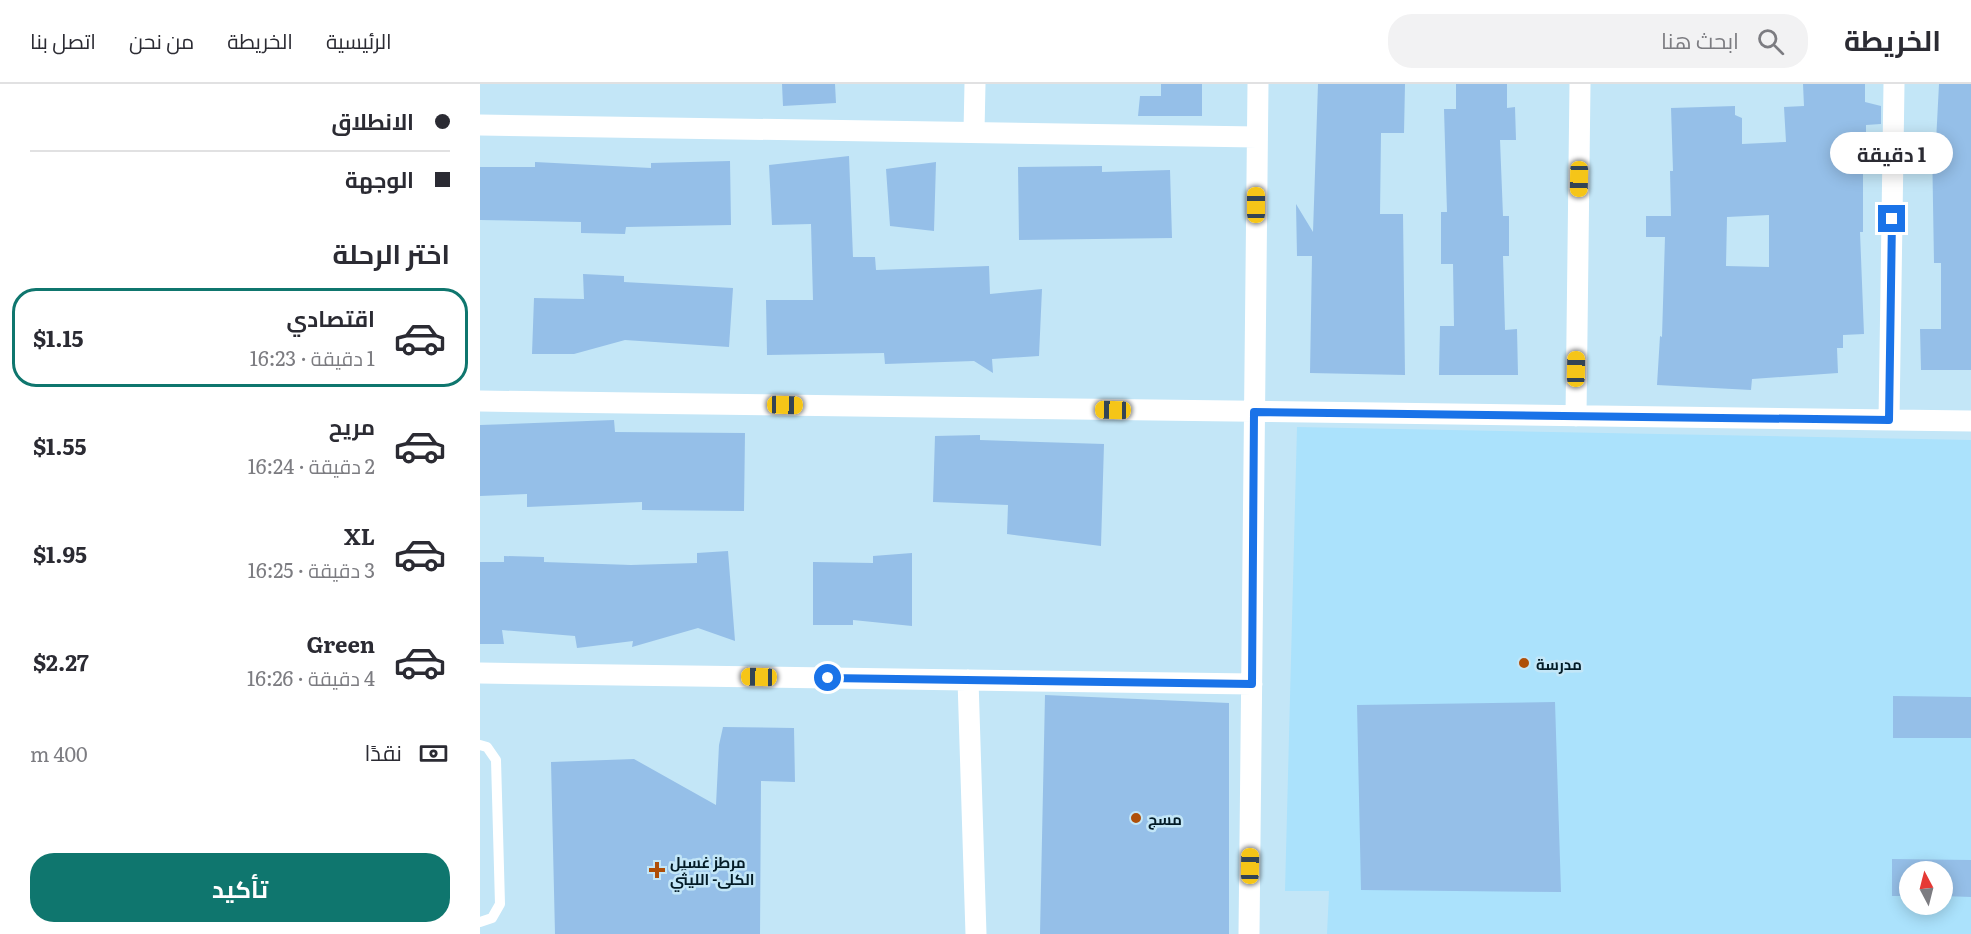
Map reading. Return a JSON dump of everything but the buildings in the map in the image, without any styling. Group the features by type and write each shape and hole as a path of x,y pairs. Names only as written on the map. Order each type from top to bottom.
{"street":[{"path":"974,132 975,84"},
{"path":"1249,934 1258,84"},
{"path":"1576,416 1580,84"},
{"path":"1889,420 1894,84"},
{"path":"480,125 1257,137"},
{"path":"480,401 1971,421"},
{"path":"480,673 1252,684"},
{"path":"968,680 976,934"}],"lane":[{"path":"480,745 487,747 496,760 500,904 492,918 480,922"}],"shaded area":[{"name":"مدرسة","path":"1297,427 1971,440 1971,934 1327,934 1329,891 1285,891"}],"place":[{"name":"مدرسة","path":"1524,663"},
{"name":"مسج","path":"1136,818"},
{"name":"مرطز غسيل الكلى- الليثي","path":"657,870"}],"route":[{"path":"828,678 1252,684 1254,412 1889,420 1892,219"}]}
